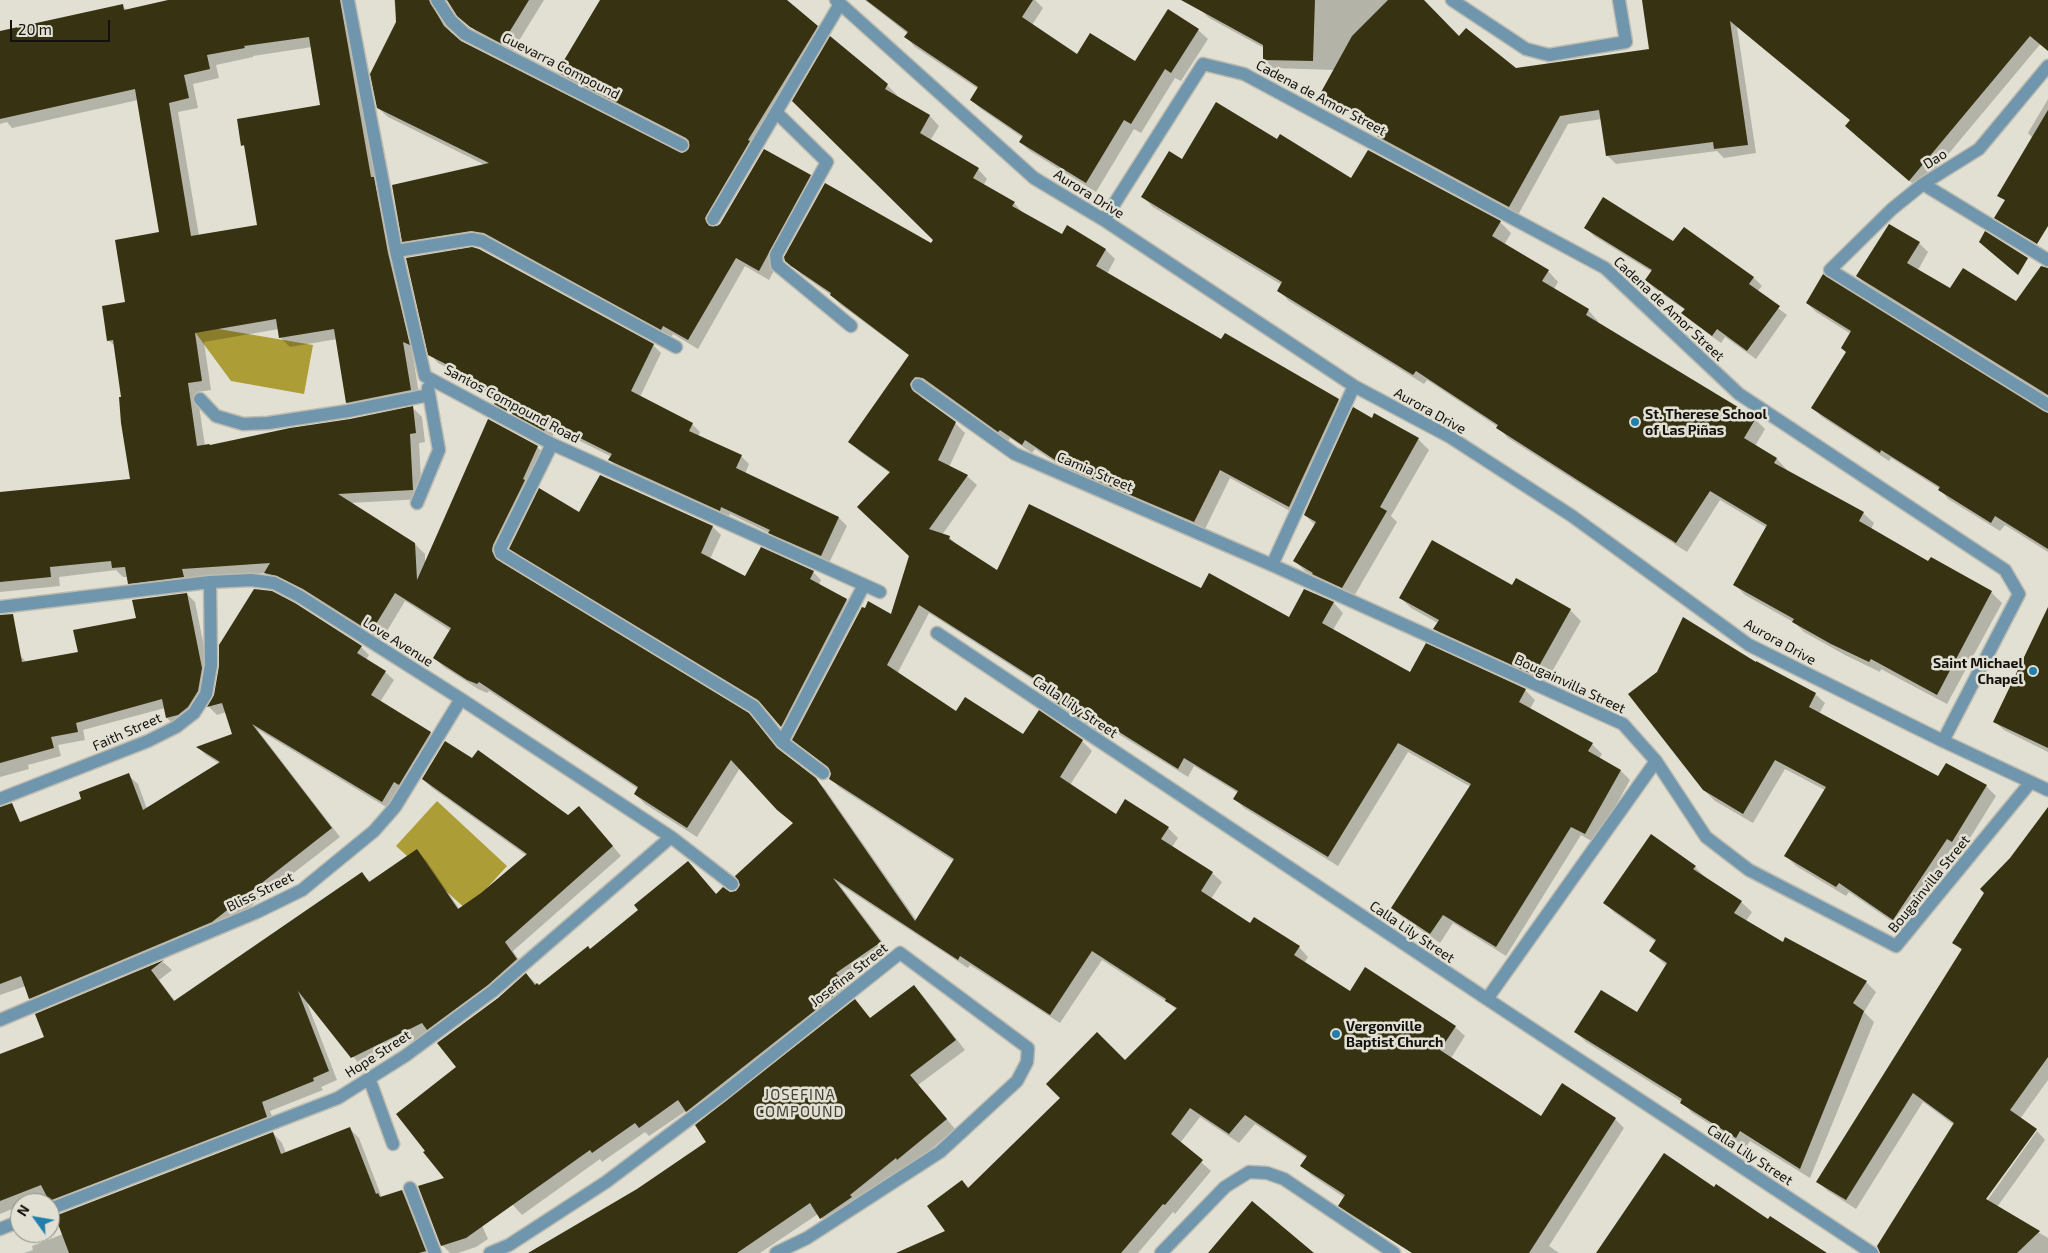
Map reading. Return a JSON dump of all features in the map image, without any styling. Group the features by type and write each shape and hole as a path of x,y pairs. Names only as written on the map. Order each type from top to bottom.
{"street":[{"name":"Santos Compound Road","path":"348,0 396,252 425,376 552,444 880,592"},
{"name":"Guevarra Compound","path":"437,0 452,21 465,34 682,146"},
{"path":"1452,0 1526,49 1548,55 1626,42 1619,0"},
{"path":"714,219 838,2"},
{"name":"Aurora Drive","path":"838,2 1034,178 1104,220 1354,386 1450,437 1572,516 1749,645 1943,742 2048,790"},
{"name":"Cadena de Amor Street","path":"1104,220 1203,64 1244,74 1605,268 1739,394 2005,570 2019,594 1943,742"},
{"name":"Dao","path":"2048,66 1979,149 1923,184 1892,209 1830,270 2048,405"},
{"path":"776,112 827,162 776,256 777,265 851,326"},
{"path":"1923,184 2048,260"},
{"path":"396,252 472,239 482,241 676,347"},
{"path":"416,503 439,450 425,376"},
{"name":"Camia Street","path":"918,385 1015,454 1272,565"},
{"path":"1272,565 1354,386"},
{"path":"200,399 216,416 243,424 268,423 348,411 429,395"},
{"path":"552,444 500,549 501,553 754,707 782,742 823,773"},
{"name":"Bougainvilla Street","path":"1272,565 1623,724 1656,761 1706,836 1713,842 1749,870 1896,946 2030,783"},
{"name":"Love Avenue","path":"0,607 210,582 251,580 274,583 299,596 461,699 671,837 732,884"},
{"name":"Faith Street","path":"0,799 148,741 176,727 194,713 206,694 211,665 210,582"},
{"path":"782,742 864,585"},
{"name":"Calla Lily Street","path":"937,633 1872,1253"},
{"name":"Bliss Street","path":"0,1020 257,912 302,890 374,830 395,807 461,699"},
{"path":"1487,999 1656,761"},
{"name":"Hope Street","path":"60,1205 338,1098 405,1056 492,991 671,837"},
{"name":"Josefina Street","path":"490,1253 512,1249 614,1176 723,1094 900,953 1028,1048 1027,1062 1017,1081 940,1152 808,1238 776,1253"},
{"path":"369,1078 393,1144"},
{"path":"1161,1253 1225,1186 1249,1172 1267,1173 1284,1179 1394,1253"},
{"path":"410,1188 435,1253"}],"shaded area":[{"path":"189,324 313,345 304,394 231,381"},
{"path":"437,801 507,866 467,910 396,846"}],"building":[{"path":"168,0 340,0 371,177 374,177 388,253 410,345 403,342 411,390 346,403 334,329 279,338 276,319 195,333 202,381 188,383 197,446 413,406 416,433 410,434 413,490 338,494 415,543 417,580 488,419 538,446 523,479 525,480 493,545 492,551 496,559 749,713 777,748 816,778 915,921 954,859 829,779 831,774 828,767 792,740 862,607 865,608 868,601 891,614 909,556 857,507 890,472 848,442 909,355 830,295 831,293 791,266 785,261 784,257 825,183 931,243 933,240 792,101 830,36 888,84 885,89 930,115 920,133 979,168 973,178 1015,202 1012,206 1062,234 1067,225 1106,249 1096,266 1221,339 1225,333 1339,399 1289,507 1220,470 1194,522 1067,468 1025,440 1022,445 1000,430 998,432 923,378 915,377 910,384 913,391 956,422 938,460 968,475 929,529 950,536 949,539 997,570 1029,504 1201,588 1209,573 1289,617 1304,589 1334,602 1322,623 1410,672 1426,643 1526,689 1519,702 1593,743 1588,751 1621,770 1585,834 1571,827 1496,947 1443,915 1430,934 1391,908 1471,784 1398,743 1328,857 1233,799 1238,791 1184,758 1178,769 1097,718 1092,726 1048,697 1051,691 1049,688 919,605 887,665 956,711 965,697 1023,734 1039,710 1083,740 1060,777 1116,814 1125,799 1169,827 1161,839 1213,872 1201,891 1250,923 1254,917 1300,946 1294,955 1350,991 1365,967 1456,1026 1440,1050 1541,1116 1562,1083 1616,1118 1529,1253 1412,1253 1338,1206 1345,1195 1300,1166 1307,1156 1245,1115 1229,1134 1190,1108 1171,1134 1203,1160 1121,1253 896,1253 945,1231 927,1206 962,1180 968,1188 1060,1098 1046,1084 1097,1032 1125,1060 1177,1008 1092,951 1050,1015 960,956 958,960 833,878 881,942 836,973 846,986 686,1112 678,1100 639,1128 635,1123 592,1153 590,1150 466,1238 441,1246 418,1186 444,1178 396,1114 456,1067 437,1043 498,998 526,973 535,985 537,983 539,985 588,946 590,949 638,910 634,905 688,861 716,894 723,887 730,892 736,891 740,885 735,876 793,823 777,810 731,760 687,828 634,794 638,787 479,682 477,684 467,680 433,658 451,628 395,593 371,632 303,589 277,576 264,573 270,563 182,569 184,577 128,584 125,567 112,568 111,561 50,567 51,577 0,582 0,492 130,479 121,423 119,397 121,397 113,340 107,341 102,306 125,302 115,240 159,232 135,89 0,119 0,31 123,4 124,10","holes":["309,37 320,105 237,119 241,146 244,145 257,225 191,236 169,103 189,98 184,75 210,69 207,55 245,48 244,46"]},
{"path":"395,0 429,0 444,26 461,41 682,153 689,148 689,141 686,138 557,72 600,0 787,0 818,26 748,140 750,141 705,218 709,226 720,224 764,149 811,175 759,271 736,258 688,340 663,326 661,330 484,233 471,231 402,242 392,185 489,163 377,108 370,74 396,22"},
{"path":"447,0 529,0 502,44 470,27 457,16"},
{"path":"866,0 1033,0 1022,17 1077,54 1090,33 1135,61 1168,9 1199,29 1171,73 1165,69 1131,124 1124,120 1086,183 1019,142 1023,136 970,100 978,87 904,37 908,32"},
{"path":"1181,0 1315,0 1313,61 1263,60 1263,45"},
{"path":"1388,0 1424,0 1459,36 1466,28 1516,68 1649,49 1642,0 2048,0 2048,51 2030,36 1909,181 1845,126 1850,120 1730,21 1748,145 1714,149 1713,142 1606,156 1599,110 1560,116 1509,207 1377,136 1382,128 1320,94 1352,36"},
{"path":"1216,102 1277,139 1280,134 1351,178 1368,150 1501,221 1492,236 1549,270 1542,281 1589,309 1586,315 1756,418 1744,438 1777,458 1774,463 1864,512 1859,521 1928,561 1931,557 1992,591 1937,695 1871,659 1869,662 1831,644 1792,622 1794,619 1733,585 1767,525 1710,491 1676,543 1496,428 1498,425 1416,371 1413,375 1277,291 1282,282 1141,197 1169,151 1182,159"},
{"path":"2048,110 2048,226 2037,244 1994,218 2005,200 1997,196"},
{"path":"1603,197 1673,241 1684,227 1754,277 1749,284 1780,306 1747,351 1717,329 1712,336 1681,313 1685,309 1645,280 1652,270 1584,228"},
{"path":"1889,224 1920,242 1907,263 1950,288 1963,268 2016,301 2041,266 2048,268 2048,395 1856,276"},
{"path":"1985,231 2028,258 2018,275 1979,242"},
{"path":"472,247 479,249 654,344 631,391 693,423 689,431 742,455 736,468 839,517 821,556 768,533 770,530 721,507 720,511 608,460 612,454 548,422 544,431 494,404 498,396 476,386 479,381 428,355 406,258"},
{"path":"1823,274 2048,413 2048,549 1995,516 1991,523 1938,490 1940,487 1881,450 1880,453 1811,408 1846,352 1841,348 1851,331 1806,303"},
{"path":"1353,407 1372,418 1374,413 1419,438 1380,507 1387,511 1342,588 1312,574 1293,561 1316,522 1304,515"},
{"path":"600,475 713,526 701,553 745,576 761,547 814,571 810,579 847,599 781,727 758,700 509,549 539,488 579,512"},
{"path":"1432,540 1512,585 1516,578 1571,609 1534,675 1433,629 1439,620 1399,598"},
{"path":"254,589 272,591 295,603 362,646 357,653 386,671 371,695 431,732 399,785 394,782 382,802 252,724 332,828 212,922 29,999 21,976 0,984 0,807 12,803 20,822 81,799 79,792 129,773 143,810 220,762 196,747 232,734 222,703 207,707 214,695 219,666 219,645"},
{"path":"187,593 202,668 198,691 188,707 178,715 166,718 162,699 76,723 78,732 51,737 54,748 0,763 0,615 13,614 22,662 78,652 73,630 136,618 132,600"},
{"name":"Saint Michael Chapel","path":"2048,607 2048,748 1993,722"},
{"path":"1683,617 1756,662 1816,693 1809,707 1938,776 1946,763 1987,785 1952,842 1947,839 1893,920 1839,883 1836,887 1784,856 1826,787 1775,760 1743,814 1703,790 1628,694 1657,672"},
{"path":"445,741 472,758 478,750 568,815 579,806 613,846 505,942 517,959 488,985 427,1030 422,1023 351,1058 298,991 329,1071 313,1078 314,1081 262,1102 267,1117 60,1197 60,1193 45,1193 41,1185 20,1193 10,1193 10,1197 0,1201 0,1054 44,1037 35,1014 164,960 151,970 174,1001 362,872 369,882 417,849 458,909 481,893 527,854 422,779"},
{"path":"2048,807 2048,1057 2010,1110 2037,1129 1986,1199 2040,1231 2017,1253 1880,1253 1877,1246 1954,1123 1913,1093 1846,1200 1816,1182 1962,949 1952,943 1984,893 1980,889 2010,858"},
{"path":"1651,834 1696,866 1693,869 1742,901 1734,913 1783,942 1785,937 1867,981 1853,1003 1864,1011 1800,1169 1740,1131 1736,1138 1680,1103 1682,1099 1574,1032 1601,990 1637,1012 1667,963 1649,951 1656,940 1603,903"},
{"path":"914,985 956,1040 910,1075 947,1119 850,1195 852,1197 820,1219 810,1203 737,1253 528,1253 637,1189 706,1142 695,1125 855,999 870,1018"},
{"path":"350,1127 376,1194 378,1193 380,1197 402,1190 426,1251 419,1253 69,1253 60,1229 60,1214 273,1132 281,1154"},
{"path":"1664,1153 1714,1187 1716,1184 1768,1219 1770,1216 1827,1253 1596,1253"},
{"path":"1252,1201 1314,1253 1208,1253"}],"place":[{"name":"St. Therese School of Las Piñas","path":"1635,422"},
{"name":"Saint Michael Chapel","path":"2033,671"},
{"name":"Vergonville Baptist Church","path":"1336,1034"}],"district":[{"name":"JOSEFINA COMPOUND","path":"800,1104"}]}
